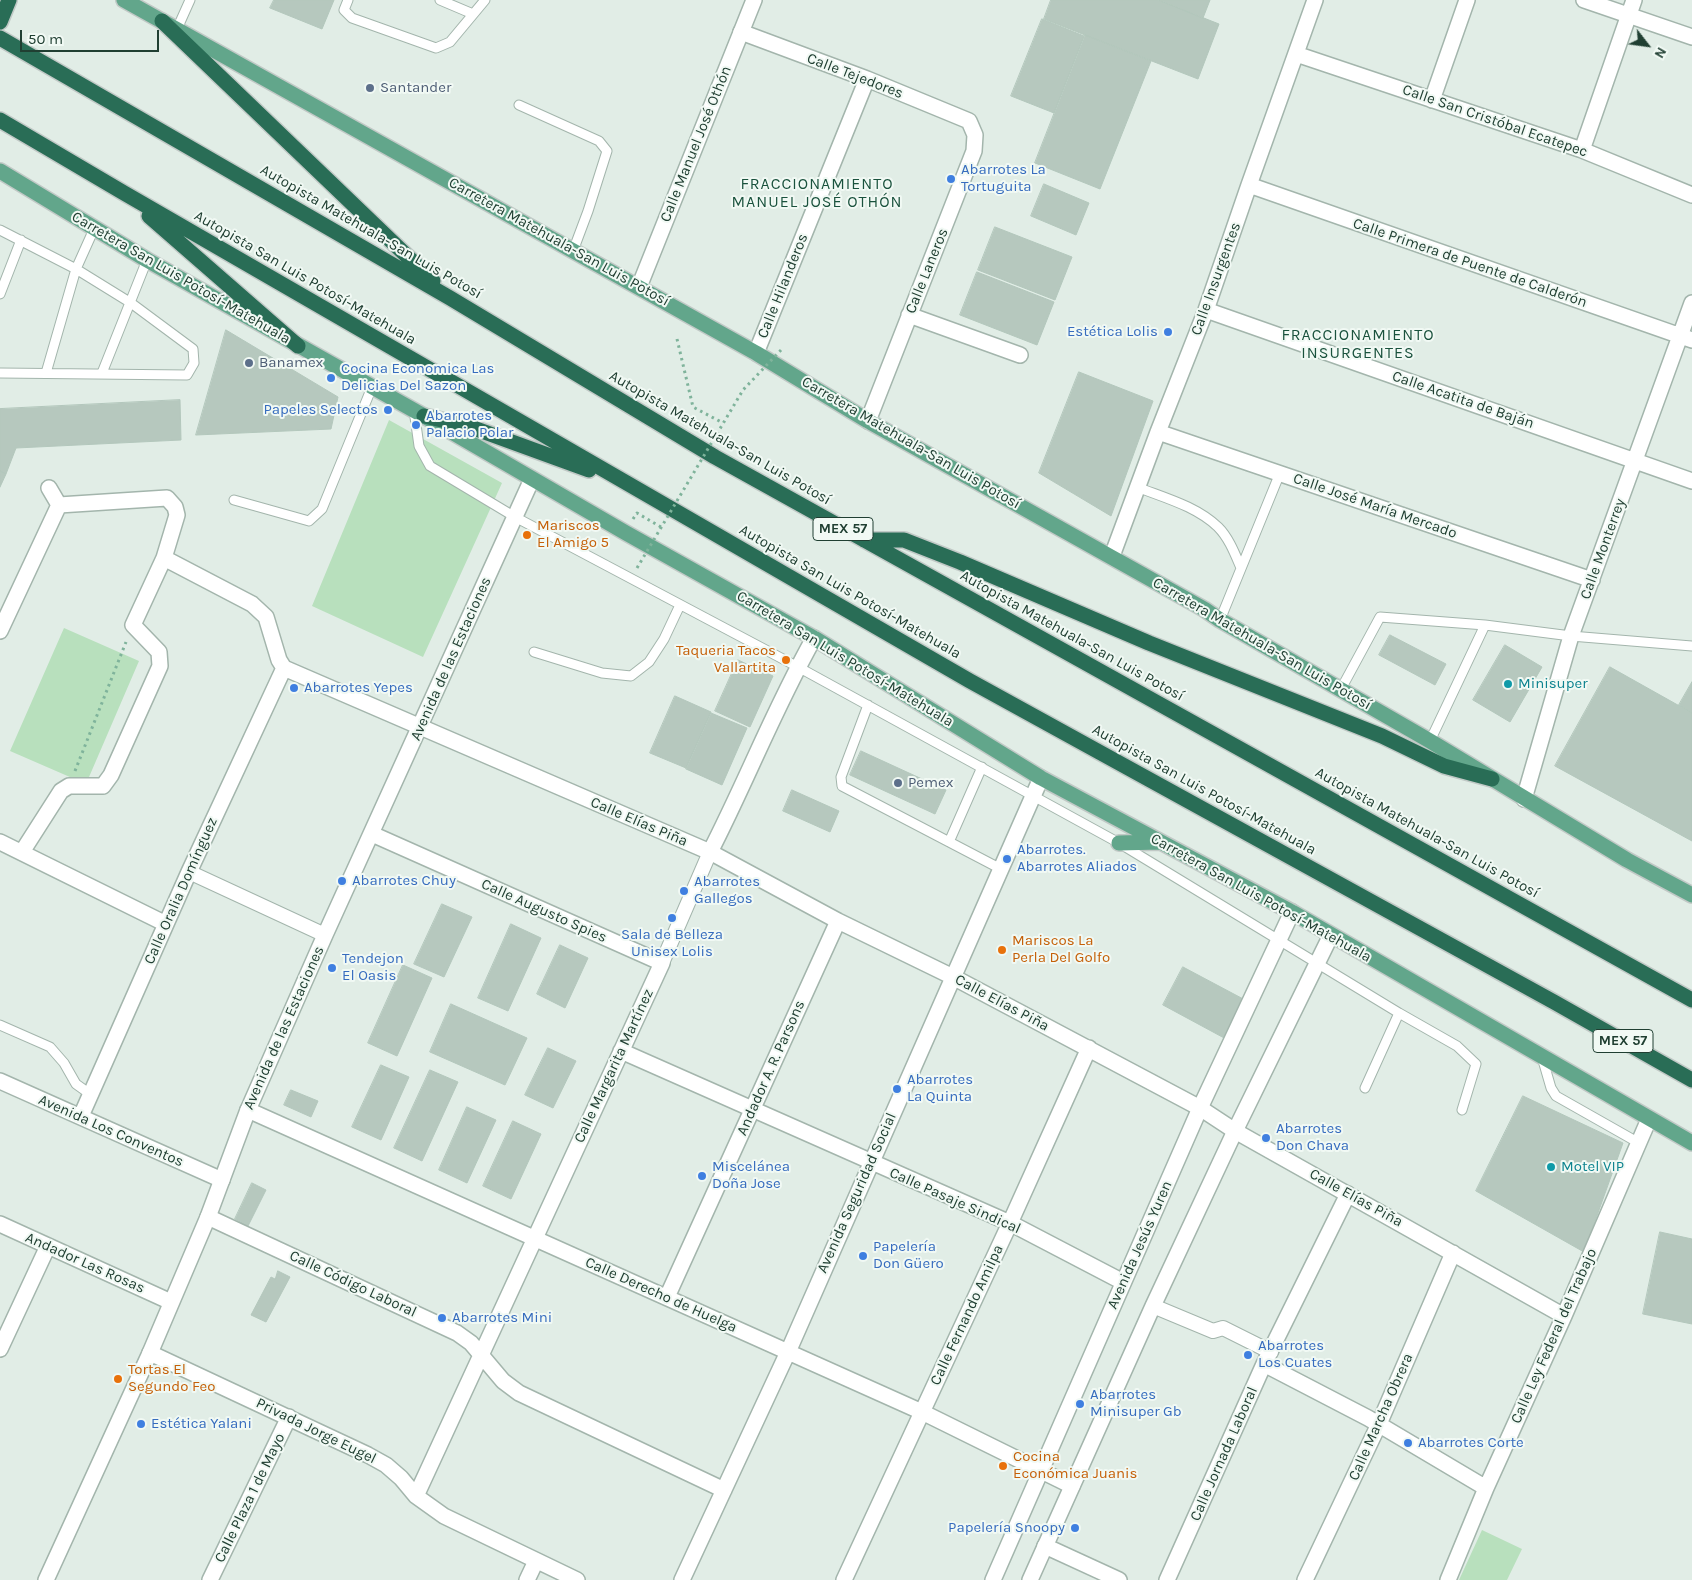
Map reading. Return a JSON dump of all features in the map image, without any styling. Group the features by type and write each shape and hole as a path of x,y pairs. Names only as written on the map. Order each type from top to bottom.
{"highway":[{"path":"0,22 8,0"},
{"path":"162,21 450,298"},
{"name":"Autopista Matehuala-San Luis Potosí","path":"2,40 450,298 715,457 1692,1000"},
{"name":"Autopista San Luis Potosí-Matehuala","path":"0,120 124,194 970,681 1554,1002 1692,1080"},
{"path":"124,194 298,346"},
{"path":"419,413 468,426 629,485"},
{"path":"863,540 904,540 1149,643 1382,736 1444,766 1492,779"}],"main road":[{"name":"Carretera Matehuala-San Luis Potosí","path":"124,0 639,287 756,353 868,420 1112,556 1430,741 1627,860 1692,895"},
{"name":"Carretera San Luis Potosí-Matehuala","path":"0,171 147,260 814,638 1041,778 1292,912 1692,1143"},
{"path":"1119,842 1161,842"}],"street":[{"name":"Calle Manuel José Othón","path":"639,287 754,0"},
{"name":"Calle Insurgentes","path":"1112,556 1206,310 1315,0"},
{"path":"1432,100 1467,0"},
{"path":"1584,0 1692,37"},
{"path":"1582,150 1634,0"},
{"name":"Calle Tejedores","path":"741,32 866,79 969,122"},
{"name":"Calle San Cristóbal Ecatepec","path":"1296,54 1582,150 1692,195"},
{"name":"Calle Hilanderos","path":"756,353 866,79"},
{"name":"Calle Laneros","path":"868,420 974,152 975,135 969,122"},
{"name":"Calle Primera de Puente de Calderón","path":"1249,185 1686,338"},
{"name":"Calle Monterrey","path":"1524,798 1571,636 1634,460 1686,338 1692,303"},
{"name":"Calle Acatita de Baján","path":"1206,310 1692,481"},
{"path":"909,315 1020,355"},
{"name":"Calle José María Mercado","path":"1158,432 1592,580"},
{"name":"Avenida de las Estaciones","path":"48,1579 150,1353 208,1217 248,1110 325,935 532,479"},
{"path":"0,631 58,505 50,488"},
{"path":"22,852 61,791 69,786 103,786 111,775 160,666 159,652 133,625 164,558 177,516 175,506 167,498 58,505"},
{"path":"164,558 252,604 266,617 279,660 284,668"},
{"name":"Calle Margarita Martínez","path":"416,1496 662,963 710,852 736,802 798,667 814,638"},
{"name":"Calle Elías Piña","path":"284,668 710,852 838,921 953,977 1200,1108 1235,1131 1564,1316"},
{"name":"Calle Oralia Domínguez","path":"81,1116 189,872 284,668"},
{"name":"Avenida Seguridad Social","path":"682,1580 788,1352 1041,778"},
{"name":"Calle Augusto Spies","path":"372,834 662,963"},
{"path":"0,842 166,924"},
{"path":"189,872 325,935"},
{"name":"Avenida Jesús Yuren","path":"993,1580 1200,1108 1292,912"},
{"name":"Andador A. R. Parsons","path":"667,1297 838,921"},
{"path":"1030,1580 1152,1306 1331,935"},
{"name":"Calle Fernando Amilpa","path":"844,1580 1089,1048"},
{"name":"Calle Pasaje Sindical","path":"621,1051 870,1163 1010,1223 1123,1282"},
{"name":"Avenida Los Conventos","path":"1,1085 81,1116 222,1180"},
{"name":"Calle Derecho de Huelga","path":"248,1110 922,1412 1072,1486"},
{"name":"Calle Ley Federal del Trabajo","path":"1448,1580 1486,1488 1564,1316 1649,1119"},
{"name":"Calle Jornada Laboral","path":"1167,1580 1268,1358 1348,1194"},
{"name":"Calle Código Laboral","path":"208,1217 443,1326 471,1343 503,1381 519,1393 724,1490"},
{"name":"Andador Las Rosas","path":"0,1224 171,1302"},
{"path":"0,1349 48,1246"},
{"name":"Calle Marcha Obrera","path":"1305,1580 1379,1424 1453,1253"},
{"path":"1152,1306 1212,1331 1223,1328 1268,1358 1486,1488"},
{"name":"Privada Jorge Eugel","path":"150,1353 368,1455 386,1465 401,1478 416,1496 444,1516 577,1580"},
{"name":"Calle Plaza 1 de Mayo","path":"210,1580 289,1417"},
{"path":"1045,1546 1119,1580"},
{"path":"527,1580 536,1561"}],"lane":[{"path":"177,29 190,0"},
{"path":"348,0 344,10 352,18 436,48 450,42 485,0"},
{"path":"440,0 473,14"},
{"path":"519,106 599,141 607,151 588,212 573,251"},
{"path":"46,373 76,269 94,229"},
{"path":"0,230 76,269 131,303 193,349 194,364 187,375 0,373"},
{"path":"0,294 21,240"},
{"path":"102,373 147,260"},
{"path":"234,500 309,521 322,508 372,387"},
{"path":"419,413 419,446 430,466 515,517 798,667 1119,842 1279,941 1318,962 1399,1013 1457,1046 1476,1064 1462,1110"},
{"path":"1220,620 1280,473"},
{"path":"1137,487 1199,512 1219,528 1233,548 1241,568"},
{"path":"534,652 602,674 631,676 650,662 664,639 680,605"},
{"path":"1341,689 1380,617 1486,625 1571,636 1692,646"},
{"path":"1430,741 1486,625"},
{"path":"868,705 841,777 842,786 1001,869"},
{"path":"949,842 982,768"},
{"path":"1365,1088 1399,1013"},
{"path":"0,1025 50,1047 64,1063 76,1084 90,1094"},
{"path":"1542,1057 1551,1088 1556,1096 1638,1143"}],"path":[{"path":"677,340 693,407 724,423"},
{"path":"637,568 743,390 781,350"},
{"path":"637,513 661,527"},
{"path":"69,786 133,625"}],"green space":[{"path":"389,420 502,483 423,657 312,606"},
{"path":"64,628 139,661 86,784 10,751"},
{"path":"1482,1530 1522,1549 1507,1580 1459,1580"}],"building":[{"path":"274,0 334,0 322,29 270,8"},
{"path":"1051,0 1158,0 1219,24 1198,79 1044,19"},
{"path":"1159,0 1210,0 1203,18"},
{"path":"1042,19 1084,36 1054,113 1011,96"},
{"path":"1085,35 1151,61 1100,189 1035,163"},
{"path":"1044,184 1089,203 1076,235 1031,216"},
{"path":"995,227 1072,257 1055,300 978,270"},
{"path":"977,272 1054,302 1037,345 960,315"},
{"name":"Banamex","path":"226,330 338,397 331,429 196,435"},
{"path":"1079,372 1153,401 1111,516 1039,473"},
{"path":"180,400 181,440 16,448 6,474 0,471 0,409"},
{"path":"0,471 6,474 0,487"},
{"path":"1390,635 1446,664 1435,685 1379,655"},
{"name":"Minisuper","path":"1505,645 1542,667 1510,722 1473,700"},
{"path":"738,660 773,676 750,727 715,711"},
{"path":"1610,667 1692,713 1692,841 1555,766"},
{"path":"1692,682 1692,713 1679,705"},
{"path":"675,696 711,712 686,768 650,753"},
{"path":"711,713 747,728 722,785 686,769"},
{"name":"Pemex","path":"861,751 946,790 935,814 850,775"},
{"path":"792,790 839,811 830,832 783,811"},
{"path":"442,904 472,917 444,977 414,964"},
{"path":"511,924 541,938 508,1011 478,998"},
{"path":"560,945 588,958 565,1008 537,994"},
{"path":"403,965 432,978 397,1056 368,1043"},
{"path":"1183,967 1247,1001 1226,1039 1163,1005"},
{"path":"451,1004 527,1038 505,1085 430,1052"},
{"path":"548,1048 576,1061 553,1108 525,1095"},
{"path":"381,1065 409,1077 381,1140 352,1127"},
{"path":"430,1070 458,1082 422,1161 394,1148"},
{"path":"291,1090 318,1101 311,1117 284,1105"},
{"name":"Motel VIP","path":"1523,1096 1623,1143 1584,1252 1476,1191"},
{"path":"467,1107 496,1120 467,1183 439,1170"},
{"path":"513,1121 541,1134 511,1199 483,1186"},
{"path":"252,1183 266,1190 248,1226 235,1219"},
{"path":"1660,1232 1692,1239 1692,1324 1643,1314"},
{"path":"278,1271 290,1277 266,1322 251,1315 271,1277 275,1279"}],"place":[{"name":"Santander","path":"370,88"},
{"name":"Abarrotes La Tortuguita","path":"951,179"},
{"name":"Estética Lolis","path":"1168,332"},
{"name":"Banamex","path":"249,363"},
{"name":"Cocina Economica Las Delicias Del Sazon","path":"331,378"},
{"name":"Papeles Selectos","path":"388,410"},
{"name":"Abarrotes Palacio Polar","path":"416,425"},
{"name":"Mariscos El Amigo 5","path":"527,535"},
{"name":"Taqueria Tacos Vallartita","path":"786,660"},
{"name":"Minisuper","path":"1508,684"},
{"name":"Abarrotes Yepes","path":"294,688"},
{"name":"Pemex","path":"898,783"},
{"name":"Abarrotes. Abarrotes Aliados","path":"1007,859"},
{"name":"Abarrotes Chuy","path":"342,881"},
{"name":"Abarrotes Gallegos","path":"684,891"},
{"name":"Sala de Belleza Unisex Lolis","path":"672,918"},
{"name":"Mariscos La Perla Del Golfo","path":"1002,950"},
{"name":"Tendejon El Oasis","path":"332,968"},
{"name":"Abarrotes La Quinta","path":"897,1089"},
{"name":"Abarrotes Don Chava","path":"1266,1138"},
{"name":"Motel VIP","path":"1551,1167"},
{"name":"Miscelánea Doña Jose","path":"702,1176"},
{"name":"Papelería Don Güero","path":"863,1256"},
{"name":"Abarrotes Mini","path":"442,1318"},
{"name":"Abarrotes Los Cuates","path":"1248,1355"},
{"name":"Tortas El Segundo Feo","path":"118,1379"},
{"name":"Abarrotes Minisuper Gb","path":"1080,1404"},
{"name":"Estética Yalani","path":"141,1424"},
{"name":"Abarrotes Corte","path":"1408,1443"},
{"name":"Cocina Económica Juanis","path":"1003,1466"},
{"name":"Papelería Snoopy","path":"1075,1528"}],"district":[{"name":"FRACCIONAMIENTO MANUEL JOSÉ OTHÓN","path":"817,193"},
{"name":"FRACCIONAMIENTO INSURGENTES","path":"1358,344"}]}
